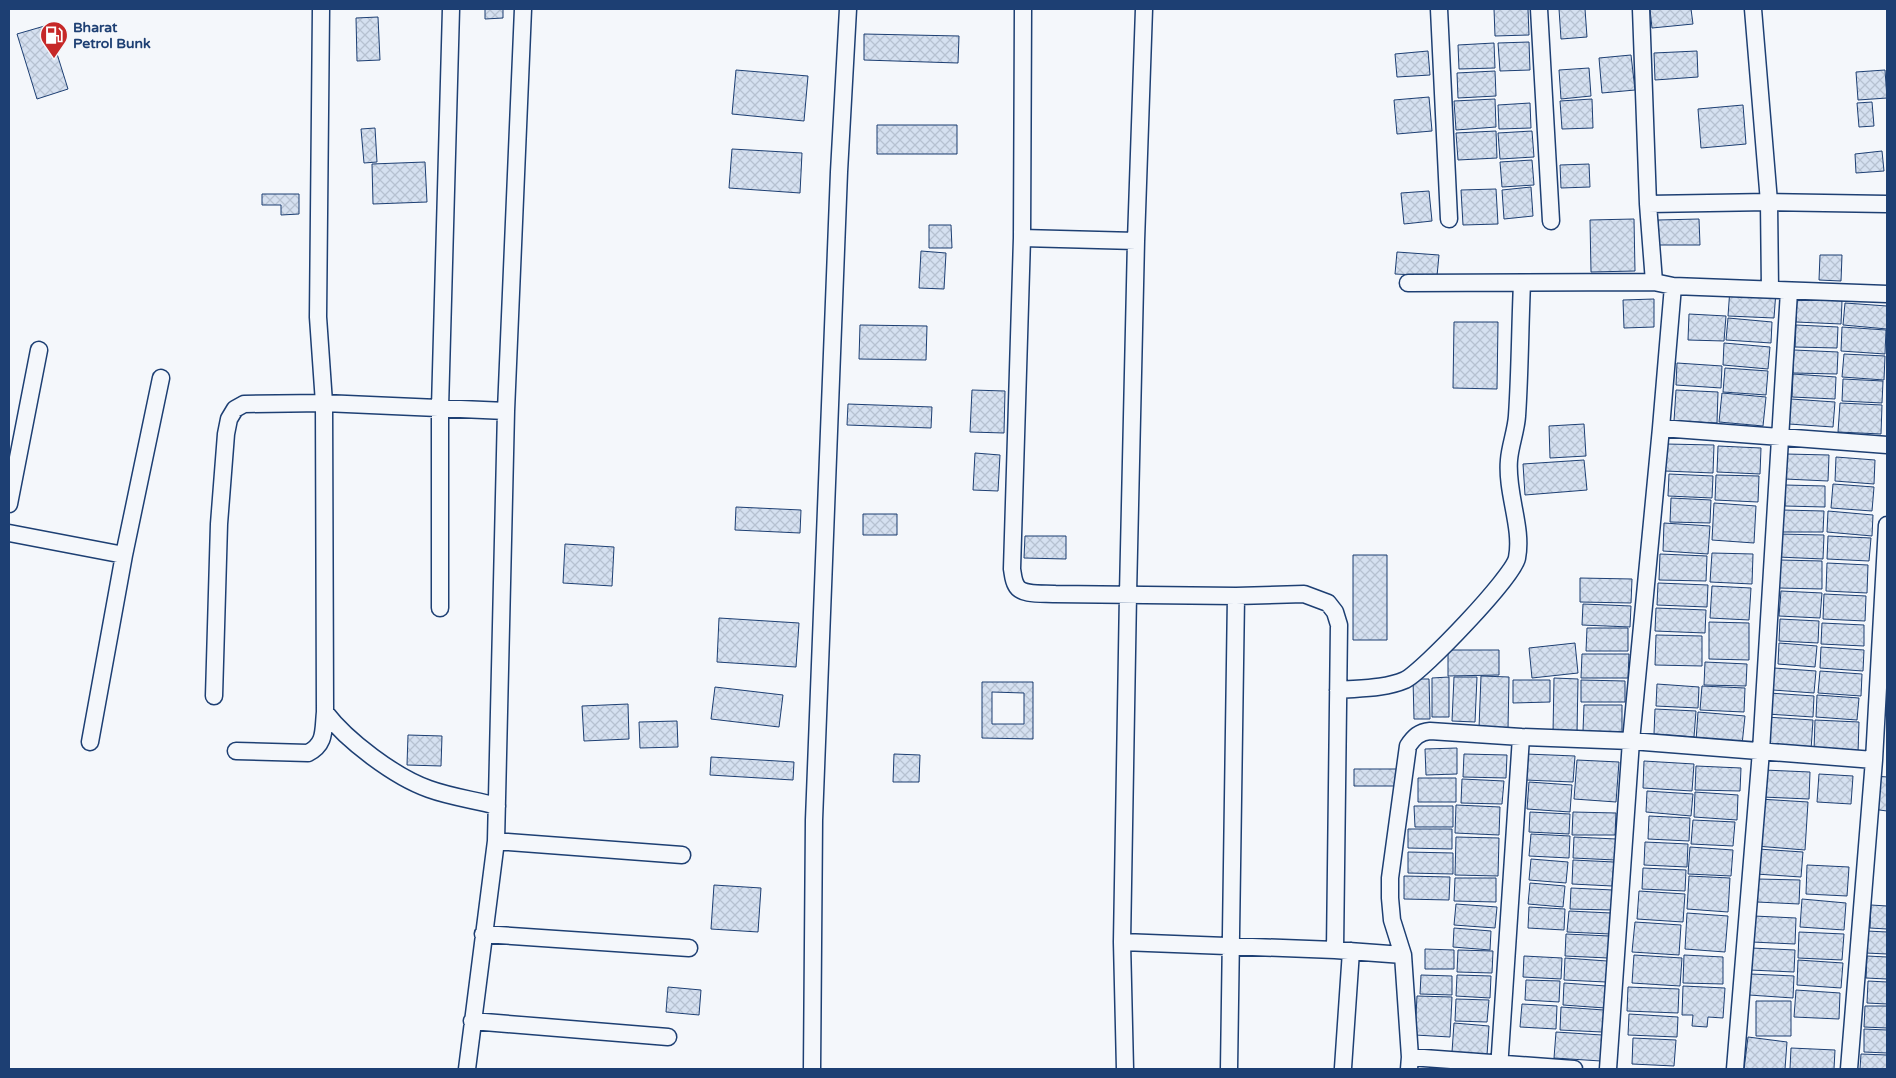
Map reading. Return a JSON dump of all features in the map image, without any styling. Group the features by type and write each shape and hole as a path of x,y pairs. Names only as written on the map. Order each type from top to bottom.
{"street":[{"path":"236,751 308,753 317,749 322,741 325,712 324,403 318,317 322,9"},
{"path":"440,608 440,408 452,9"},
{"path":"467,1069 496,841 506,411 523,9"},
{"path":"812,1069 814,820 839,172 848,9"},
{"path":"1024,9 1022,238 1012,569 1014,579 1019,590 1027,592 1236,596 1304,594 1328,603 1336,612 1339,626 1335,950"},
{"path":"1126,1069 1122,942 1136,241 1144,9"},
{"path":"1439,9 1449,219"},
{"path":"1539,9 1551,221"},
{"path":"1641,9 1648,204 1654,282"},
{"path":"1753,9 1769,202 1770,290"},
{"path":"1648,204 1769,202 1887,204"},
{"path":"1022,238 1136,241"},
{"path":"1408,283 1654,282 1673,286 1887,294"},
{"path":"1338,690 1391,686 1407,679 1420,669 1472,618 1508,575 1517,560 1518,539 1510,490 1509,459 1517,417 1522,283"},
{"path":"1608,1069 1631,741 1662,428 1673,286"},
{"path":"1735,1069 1761,752 1789,291"},
{"path":"9,504 39,350"},
{"path":"90,742 124,555 161,378"},
{"path":"214,696 220,524 226,434 235,409 244,404 324,403 506,411"},
{"path":"1662,428 1887,445"},
{"path":"1849,1069 1874,760 1887,525"},
{"path":"9,533 124,555"},
{"path":"1228,1069 1236,596"},
{"path":"325,712 333,723 350,738 391,770 429,789 497,806"},
{"path":"1574,1069 1409,1063 1402,954 1392,920 1390,878 1408,746 1414,738 1421,732 1430,730 1521,737 1631,741 1874,760"},
{"path":"1499,1067 1521,737"},
{"path":"496,841 682,855"},
{"path":"484,934 689,948"},
{"path":"1122,942 1402,954"},
{"path":"1343,1068 1351,952"},
{"path":"472,1021 668,1038"}],"building":[{"path":"485,9 503,9 503,18 485,19"},
{"path":"1494,9 1528,9 1529,35 1495,36"},
{"path":"1559,9 1585,9 1587,37 1561,39"},
{"path":"1650,9 1691,9 1693,24 1652,28"},
{"path":"378,17 380,60 357,61 356,18"},
{"path":"48,25 68,89 37,99 17,34"},
{"path":"864,34 959,36 958,63 864,60"},
{"path":"1529,42 1530,70 1500,71 1498,43"},
{"path":"1494,43 1495,68 1459,69 1458,45"},
{"path":"1428,51 1430,75 1397,77 1395,54"},
{"path":"1697,51 1698,77 1655,80 1654,53"},
{"path":"1631,55 1635,90 1602,93 1599,58"},
{"path":"1589,68 1591,96 1561,99 1559,70"},
{"path":"736,70 808,76 804,121 732,114"},
{"path":"1885,70 1887,98 1858,100 1856,72"},
{"path":"1495,71 1496,96 1458,98 1457,73"},
{"path":"1429,97 1432,131 1397,134 1394,100"},
{"path":"1495,99 1496,127 1456,130 1454,101"},
{"path":"1592,99 1593,128 1562,129 1560,101"},
{"path":"1872,102 1874,126 1859,127 1857,103"},
{"path":"1530,103 1531,128 1499,129 1498,105"},
{"path":"1743,105 1746,144 1701,148 1698,109"},
{"path":"877,125 957,125 957,154 877,154"},
{"path":"375,128 377,162 364,163 361,129"},
{"path":"1496,131 1497,158 1458,160 1456,133"},
{"path":"1532,131 1534,157 1500,159 1498,133"},
{"path":"732,149 802,153 800,193 729,188"},
{"path":"1882,151 1884,171 1856,173 1855,154"},
{"path":"1532,160 1534,185 1502,187 1500,162"},
{"path":"425,162 427,202 373,204 372,164"},
{"path":"1589,164 1590,187 1561,188 1560,165"},
{"path":"1531,187 1533,216 1504,219 1502,190"},
{"path":"1496,189 1498,224 1463,225 1461,190"},
{"path":"1429,191 1432,221 1404,224 1401,193"},
{"path":"262,194 299,194 299,214 281,215 281,205 262,205"},
{"path":"1634,219 1635,271 1591,272 1590,220"},
{"path":"1699,219 1700,245 1658,245 1658,220"},
{"path":"929,225 951,225 952,248 929,248"},
{"path":"921,251 946,253 944,289 919,288"},
{"path":"1397,252 1439,255 1437,276 1395,274"},
{"path":"1820,255 1842,255 1841,281 1819,280"},
{"path":"1730,288 1776,291 1774,318 1728,316"},
{"path":"1654,299 1654,327 1624,328 1623,300"},
{"path":"1797,299 1842,301 1841,324 1796,322"},
{"path":"1845,303 1887,306 1887,329 1843,325"},
{"path":"1689,314 1726,316 1724,341 1688,340"},
{"path":"1728,318 1772,322 1771,343 1726,340"},
{"path":"1454,322 1498,322 1497,389 1453,388"},
{"path":"860,325 927,326 926,360 859,359"},
{"path":"1796,325 1838,327 1837,348 1795,347"},
{"path":"1842,327 1886,330 1885,354 1841,351"},
{"path":"1724,343 1770,347 1768,369 1723,365"},
{"path":"1794,350 1838,352 1837,374 1793,373"},
{"path":"1844,354 1885,356 1884,380 1842,377"},
{"path":"1677,363 1722,366 1721,388 1676,385"},
{"path":"1725,368 1768,371 1766,395 1723,392"},
{"path":"1793,374 1836,377 1835,399 1792,397"},
{"path":"1843,379 1883,381 1882,403 1842,401"},
{"path":"972,390 1005,391 1004,433 970,432"},
{"path":"1676,390 1718,392 1717,423 1674,421"},
{"path":"1722,393 1766,397 1763,426 1719,422"},
{"path":"1791,399 1835,402 1833,427 1789,424"},
{"path":"1840,403 1882,405 1881,434 1838,432"},
{"path":"848,404 932,407 931,428 847,425"},
{"path":"1584,424 1586,456 1550,458 1549,426"},
{"path":"1666,444 1714,445 1713,473 1665,471"},
{"path":"1718,446 1761,448 1760,474 1717,472"},
{"path":"975,453 1000,455 998,491 973,490"},
{"path":"1786,454 1829,455 1828,481 1785,479"},
{"path":"1836,457 1875,460 1874,484 1835,481"},
{"path":"1584,460 1587,490 1525,495 1523,464"},
{"path":"1669,474 1713,476 1712,498 1668,496"},
{"path":"1716,475 1759,476 1758,502 1715,500"},
{"path":"1833,484 1874,487 1872,511 1831,508"},
{"path":"1785,485 1825,486 1825,507 1785,506"},
{"path":"1671,498 1711,500 1710,523 1670,522"},
{"path":"1714,503 1756,506 1754,543 1712,540"},
{"path":"736,507 801,510 800,533 735,530"},
{"path":"1782,510 1824,511 1823,532 1782,532"},
{"path":"1828,511 1873,515 1872,536 1827,532"},
{"path":"863,514 897,514 897,535 863,535"},
{"path":"1664,523 1710,526 1708,554 1663,551"},
{"path":"1779,534 1824,535 1823,559 1778,557"},
{"path":"1025,536 1066,536 1066,559 1024,558"},
{"path":"1828,536 1871,538 1869,561 1827,559"},
{"path":"565,544 614,547 612,586 563,583"},
{"path":"1712,553 1753,554 1752,584 1710,582"},
{"path":"1660,554 1707,556 1706,581 1659,580"},
{"path":"1353,555 1387,555 1387,640 1353,640"},
{"path":"1780,560 1822,561 1822,589 1779,588"},
{"path":"1827,563 1868,565 1867,593 1826,591"},
{"path":"1580,578 1632,579 1631,603 1580,602"},
{"path":"1658,583 1708,585 1707,607 1657,605"},
{"path":"1712,586 1751,588 1749,620 1710,618"},
{"path":"1781,591 1822,593 1820,618 1779,616"},
{"path":"1824,594 1866,596 1865,621 1823,619"},
{"path":"1583,604 1631,606 1630,627 1582,625"},
{"path":"1656,608 1706,610 1705,633 1655,631"},
{"path":"719,618 799,623 796,667 717,662"},
{"path":"1780,619 1819,621 1818,643 1779,641"},
{"path":"1709,622 1749,623 1749,660 1709,659"},
{"path":"1822,623 1864,625 1864,646 1821,644"},
{"path":"1587,628 1628,628 1628,651 1586,651"},
{"path":"1656,635 1702,636 1702,666 1655,665"},
{"path":"1575,643 1578,673 1532,678 1529,648"},
{"path":"1779,643 1817,646 1815,667 1778,664"},
{"path":"1821,647 1864,650 1863,671 1820,668"},
{"path":"1448,650 1499,650 1499,675 1448,676"},
{"path":"1582,654 1629,654 1628,678 1581,678"},
{"path":"1705,662 1747,664 1746,686 1704,685"},
{"path":"1774,668 1816,671 1814,693 1773,690"},
{"path":"1820,671 1862,674 1861,696 1818,693"},
{"path":"1481,676 1509,677 1508,729 1479,728"},
{"path":"1449,677 1449,717 1432,717 1432,678"},
{"path":"1454,677 1477,677 1475,722 1452,721"},
{"path":"1554,678 1578,679 1577,733 1553,733"},
{"path":"1413,679 1429,679 1430,719 1414,719"},
{"path":"1513,680 1550,680 1550,702 1513,703"},
{"path":"1581,680 1625,681 1625,702 1581,702"},
{"path":"982,682 1033,682 1033,739 982,738","holes":["992,692 1024,693 1024,724 992,724"]},
{"path":"1657,684 1699,687 1698,708 1656,706"},
{"path":"1702,686 1745,688 1744,712 1700,710"},
{"path":"715,687 783,695 779,727 711,719"},
{"path":"1769,693 1814,696 1813,717 1767,714"},
{"path":"1817,695 1859,698 1857,720 1816,717"},
{"path":"628,704 629,739 584,741 582,706"},
{"path":"1584,705 1622,705 1622,732 1583,731"},
{"path":"1655,709 1696,711 1694,737 1654,734"},
{"path":"1698,712 1745,716 1742,745 1696,741"},
{"path":"1766,717 1813,720 1811,750 1764,747"},
{"path":"1815,720 1859,722 1858,753 1814,751"},
{"path":"677,721 678,747 640,748 639,722"},
{"path":"408,735 442,736 441,766 407,765"},
{"path":"1457,748 1457,774 1426,775 1425,749"},
{"path":"894,754 920,755 919,782 893,782"},
{"path":"1464,754 1507,755 1506,778 1463,777"},
{"path":"1526,754 1575,756 1573,782 1525,780"},
{"path":"711,757 794,762 793,780 710,775"},
{"path":"1577,760 1619,762 1616,802 1574,799"},
{"path":"1644,761 1694,764 1692,791 1643,788"},
{"path":"1696,766 1741,768 1740,791 1695,790"},
{"path":"1354,769 1397,769 1397,786 1354,786"},
{"path":"1764,770 1810,772 1809,799 1762,797"},
{"path":"1819,774 1853,776 1851,804 1817,802"},
{"path":"1876,776 1887,777 1887,811 1872,809"},
{"path":"1418,778 1456,778 1456,802 1418,802"},
{"path":"1462,779 1504,781 1502,804 1461,803"},
{"path":"1529,782 1572,785 1570,812 1527,809"},
{"path":"1647,791 1693,794 1691,816 1646,812"},
{"path":"1695,792 1738,795 1737,820 1694,817"},
{"path":"1759,799 1808,802 1805,850 1756,846"},
{"path":"1456,805 1500,807 1499,835 1455,833"},
{"path":"1414,806 1453,806 1453,827 1415,827"},
{"path":"1530,812 1570,814 1569,834 1529,832"},
{"path":"1573,812 1616,813 1615,835 1572,835"},
{"path":"1649,816 1690,818 1689,841 1648,839"},
{"path":"1693,820 1735,822 1733,846 1691,844"},
{"path":"1408,829 1452,829 1452,849 1408,848"},
{"path":"1531,834 1570,836 1569,858 1529,856"},
{"path":"1456,837 1499,838 1498,876 1455,875"},
{"path":"1574,837 1616,839 1615,860 1573,858"},
{"path":"1645,842 1688,844 1687,867 1644,865"},
{"path":"1690,847 1733,850 1731,876 1688,874"},
{"path":"1758,849 1803,852 1801,877 1756,874"},
{"path":"1408,852 1453,853 1453,874 1408,873"},
{"path":"1531,859 1568,862 1566,883 1529,880"},
{"path":"1573,860 1614,862 1612,886 1572,884"},
{"path":"1807,865 1849,867 1847,896 1806,894"},
{"path":"1643,868 1686,870 1685,891 1642,889"},
{"path":"1404,876 1450,877 1449,900 1404,899"},
{"path":"1689,876 1730,878 1728,912 1687,909"},
{"path":"1455,878 1496,878 1496,902 1454,901"},
{"path":"1758,879 1800,880 1799,904 1757,902"},
{"path":"1530,883 1565,886 1563,907 1528,904"},
{"path":"714,885 761,888 758,932 711,929"},
{"path":"1571,888 1613,890 1612,910 1570,909"},
{"path":"1639,891 1685,894 1683,922 1637,919"},
{"path":"1802,899 1846,903 1844,930 1800,927"},
{"path":"1456,904 1497,907 1495,928 1454,925"},
{"path":"1871,905 1887,906 1887,929 1870,928"},
{"path":"1529,907 1565,909 1564,930 1528,928"},
{"path":"1569,911 1611,913 1610,934 1567,932"},
{"path":"1687,913 1728,916 1725,952 1685,949"},
{"path":"1754,916 1796,918 1795,944 1752,942"},
{"path":"1635,922 1681,925 1679,955 1632,952"},
{"path":"1454,928 1491,931 1490,950 1453,947"},
{"path":"1867,931 1887,932 1887,954 1866,953"},
{"path":"1799,932 1844,934 1842,960 1798,958"},
{"path":"1566,934 1609,936 1608,958 1565,956"},
{"path":"1751,948 1795,950 1794,972 1750,970"},
{"path":"1425,949 1454,950 1454,969 1425,969"},
{"path":"1458,950 1493,951 1492,973 1457,972"},
{"path":"1634,955 1682,958 1680,986 1632,983"},
{"path":"1684,955 1723,957 1723,984 1683,983"},
{"path":"1524,956 1562,958 1561,979 1523,977"},
{"path":"1867,956 1887,957 1887,979 1866,978"},
{"path":"1565,958 1607,961 1606,982 1564,980"},
{"path":"1798,960 1843,963 1841,988 1797,985"},
{"path":"1751,974 1794,976 1793,998 1749,995"},
{"path":"1421,975 1452,976 1452,995 1420,994"},
{"path":"1457,975 1491,976 1490,998 1456,996"},
{"path":"1526,980 1560,981 1559,1002 1525,1000"},
{"path":"1868,981 1887,982 1887,1004 1867,1003"},
{"path":"1564,983 1606,986 1605,1008 1563,1005"},
{"path":"1683,986 1725,988 1723,1018 1708,1017 1707,1027 1692,1026 1693,1015 1682,1015"},
{"path":"668,987 701,990 699,1015 666,1012"},
{"path":"1628,987 1679,989 1678,1013 1627,1011"},
{"path":"1796,990 1840,993 1839,1019 1794,1017"},
{"path":"1417,996 1452,997 1450,1037 1415,1035"},
{"path":"1456,999 1489,1000 1487,1022 1455,1021"},
{"path":"1756,1001 1791,1001 1791,1036 1756,1036"},
{"path":"1522,1004 1557,1006 1556,1029 1520,1027"},
{"path":"1865,1006 1887,1006 1887,1028 1864,1027"},
{"path":"1561,1007 1604,1010 1602,1032 1560,1030"},
{"path":"1629,1014 1678,1017 1677,1037 1628,1035"},
{"path":"1454,1023 1489,1026 1487,1055 1452,1052"},
{"path":"1864,1029 1887,1030 1887,1053 1864,1052"},
{"path":"1556,1032 1602,1035 1601,1061 1554,1058"},
{"path":"1748,1037 1787,1042 1785,1069 1744,1069"},
{"path":"1633,1038 1676,1040 1674,1066 1632,1064"},
{"path":"1791,1048 1835,1050 1834,1069 1790,1069"},
{"path":"1861,1054 1887,1055 1887,1069 1860,1069"}],"place":[{"name":"Bharat Petrol Bunk","path":"54,59"}]}
